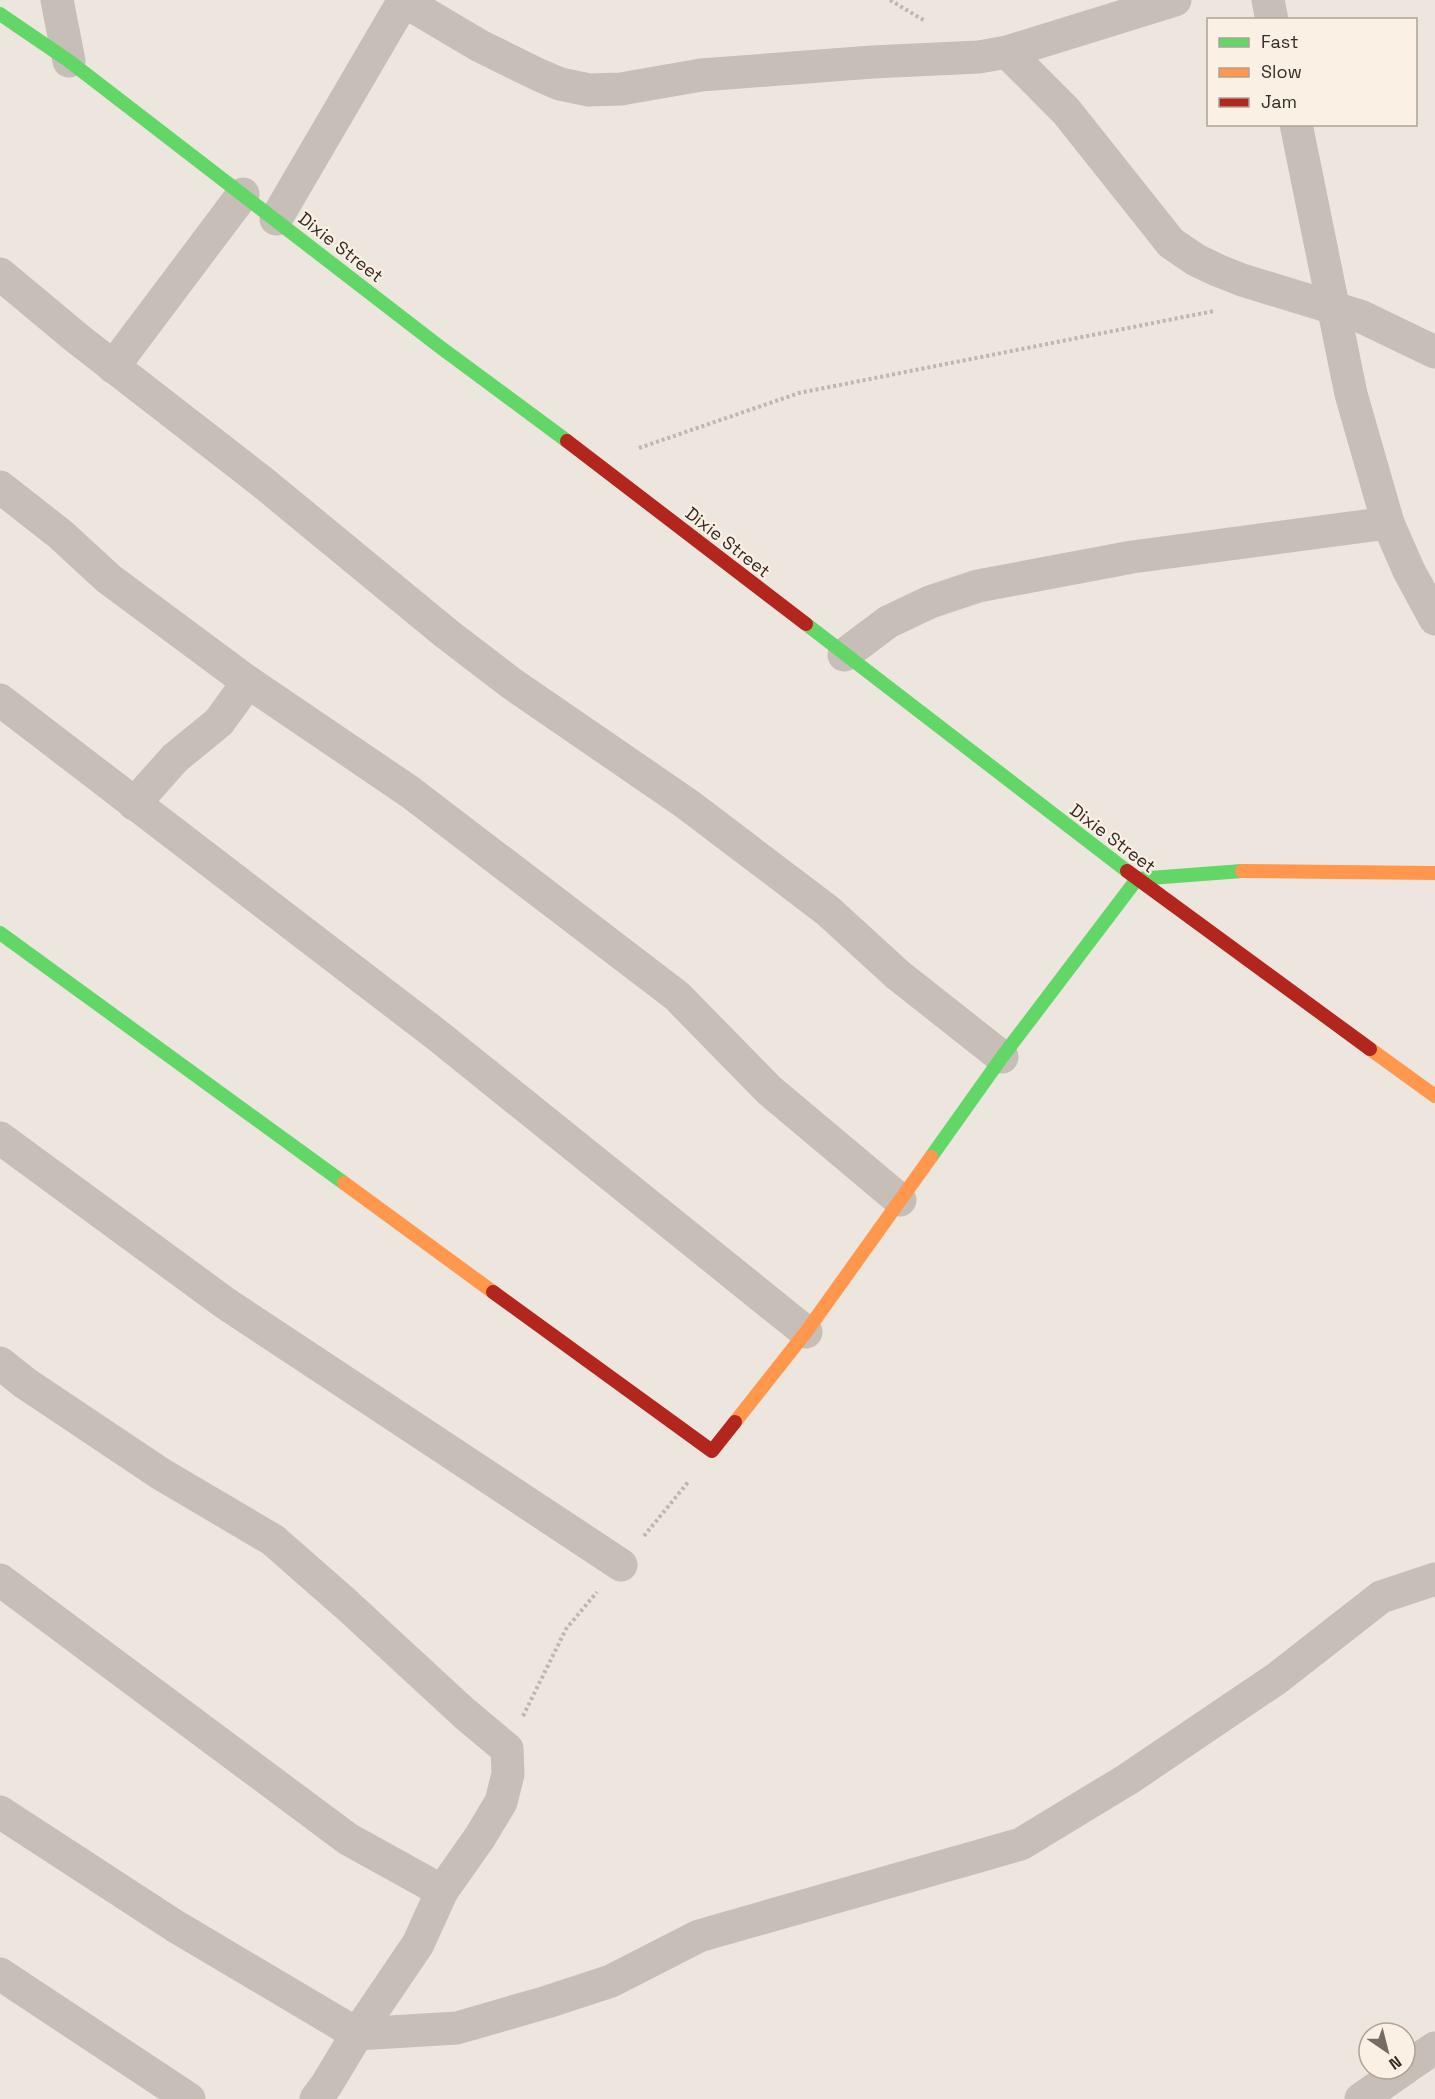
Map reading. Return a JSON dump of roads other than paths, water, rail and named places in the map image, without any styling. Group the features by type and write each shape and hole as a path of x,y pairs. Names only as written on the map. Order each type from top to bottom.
{"street":[{"path":"57,0 69,60"},
{"path":"276,219 404,1 480,46 539,75 560,84 589,90 621,89 701,75 872,62 979,57 1007,52 1175,0"},
{"path":"1268,0 1272,18"},
{"name":"Dixie Street","path":"0,14 69,60 440,347 596,462 1137,879 1435,1096"},
{"path":"1007,52 1073,120 1171,243 1196,260 1217,270 1252,284 1360,316 1435,351"},
{"path":"1296,126 1351,394 1388,523 1409,571 1435,619"},
{"path":"113,367 243,194"},
{"path":"0,274 447,634 502,676 687,804 828,911 898,975 1002,1057"},
{"path":"0,487 60,534 109,579 248,682 410,792 677,996 769,1090 900,1200"},
{"path":"844,655 888,622 930,602 978,586 1132,558 1388,523"},
{"path":"134,804 175,758 219,722 248,682"},
{"path":"0,700 427,1028 806,1332"},
{"path":"0,933 712,1452 806,1332 1002,1057 1137,879 1259,870 1435,873"},
{"path":"0,1138 225,1303 621,1565"},
{"path":"0,1363 25,1383 161,1474 273,1540 507,1749 508,1774 501,1802 480,1837 442,1891 418,1944 316,2099"},
{"path":"0,1812 175,1926 357,2034 457,2028 611,1981 699,1936 1021,1844 1128,1779 1276,1679 1381,1597 1435,1578"},
{"path":"0,1580 348,1839 442,1891"},
{"path":"0,1974 189,2099"},
{"path":"1417,2060 1435,2048"},
{"path":"1361,2099 1386,2081"}]}
